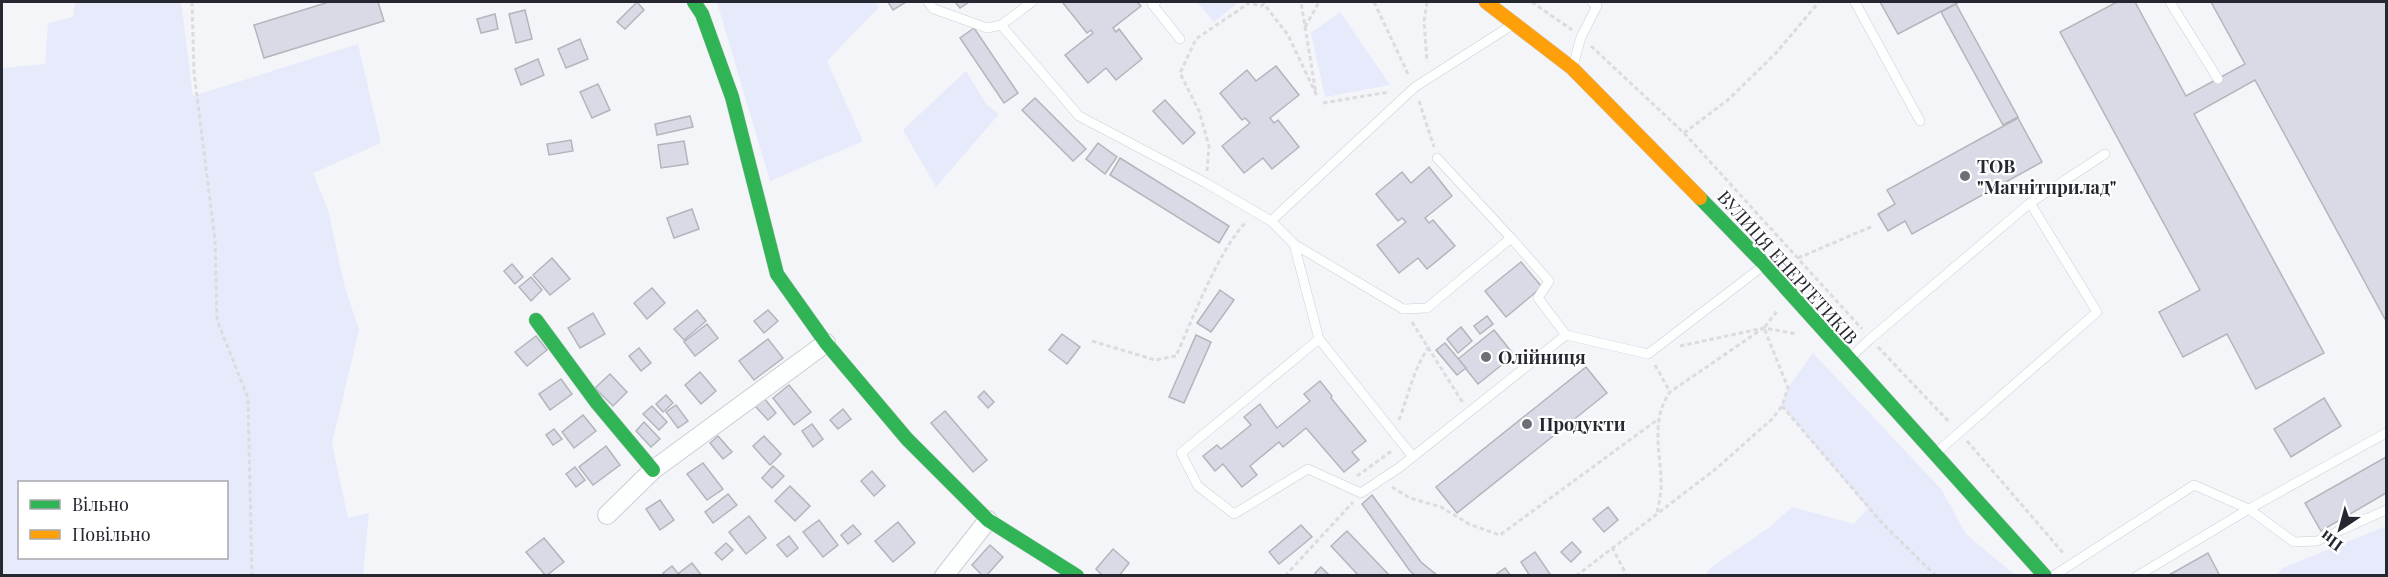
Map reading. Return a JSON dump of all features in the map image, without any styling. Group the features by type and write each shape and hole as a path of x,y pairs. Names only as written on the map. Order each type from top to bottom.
{"street":[{"path":"694,2 702,14 732,97 777,274 826,343 907,439 988,520 1077,576"},
{"name":"ВУЛИЦЯ ЕНЕРГЕТИКІВ","path":"1486,2 1572,68 1765,265 2045,576"},
{"path":"536,320 597,403 653,470"},
{"path":"607,515 653,470 826,343"},
{"path":"944,576 988,520"}],"lane":[{"path":"928,2 934,9 987,28 1001,25 1032,2"},
{"path":"1156,2 1152,4 1180,39"},
{"path":"1855,2 1920,122"},
{"path":"2170,2 2218,79"},
{"path":"1572,68 1581,37 1598,3"},
{"path":"1271,221 1415,87 1516,23"},
{"path":"1001,25 1079,116 1206,183 1271,221 1294,244 1404,309 1427,308 1511,238"},
{"path":"1849,360 1870,339 2030,203 2105,154"},
{"path":"1437,158 1549,281 1538,298 1566,335 1648,354 1765,265"},
{"path":"1935,454 2097,312 2030,203"},
{"path":"1294,244 1319,339 1413,457"},
{"path":"1319,339 1181,453 1198,486 1234,514 1308,469 1361,492 1413,457 1566,335"},
{"path":"2137,576 2249,509 2386,433"},
{"path":"2053,576 2194,485 2249,509 2294,542 2317,541 2386,510"}],"path":[{"path":"192,2 194,72 215,240 217,320 248,398 252,576"},
{"path":"1206,183 1209,147 1199,111 1180,73 1196,39 1249,3 1261,6 1264,3 1288,34 1316,94 1301,2"},
{"path":"1304,28 1318,2"},
{"path":"1323,103 1415,87 1428,67 1424,21 1427,2"},
{"path":"1532,2 1581,37 1684,133 1870,339 1990,466 2072,564"},
{"path":"1684,133 1728,99 1776,53 1820,2"},
{"path":"1092,341 1155,360 1176,356 1210,281 1239,229 1256,213"},
{"path":"1798,258 1873,226"},
{"path":"1658,512 1661,489 1657,420 1664,401 1670,392 1764,328 1791,294"},
{"path":"1404,309 1468,412"},
{"path":"1576,576 1718,468 1772,419 1782,406 1788,388 1764,328"},
{"path":"1670,392 1648,354 1764,328 1798,334"},
{"path":"1782,406 1883,524 1936,576"},
{"path":"1381,480 1410,498 1441,507 1469,524 1500,535 1657,420"},
{"path":"1285,576 1361,492"},
{"path":"1612,548 1627,576"}],"shaded area":[{"path":"75,2 181,2 193,96 358,44 381,143 313,173 328,210 345,288 359,330 332,443 348,518 369,513 363,575 2,575 2,68 45,64 48,23 73,17"},
{"path":"717,2 875,2 879,7 827,61 863,141 770,181"},
{"path":"1197,2 1239,2 1214,22"},
{"path":"1340,12 1390,85 1325,97 1311,33"},
{"path":"966,71 986,104 999,114 936,187 903,130"},
{"path":"1813,353 1941,489 1966,534 2015,575 1706,575 1709,569 1771,526 1792,507 1854,524 1868,508 1782,406 1788,388"},
{"path":"2386,526 2386,575 2276,575 2283,568"}],"building":[{"path":"329,2 378,2 384,21 264,58 254,25"},
{"path":"637,2 644,10 625,29 617,22"},
{"path":"888,2 906,2 893,10"},
{"path":"955,2 969,2 960,8"},
{"path":"1137,2 1141,6 1113,28 1116,32 1119,29 1142,59 1116,80 1106,68 1088,83 1065,55 1093,33 1091,30 1087,33 1063,3"},
{"path":"1880,2 1959,2 1898,34"},
{"path":"2117,2 2135,2 2186,96 2245,64 2211,2 2386,2 2386,321 2255,80 2194,114 2324,353 2256,389 2227,334 2183,357 2159,312 2200,290 2060,32"},
{"path":"1956,4 2018,117 2003,125 1941,12"},
{"path":"525,10 532,39 516,43 509,14"},
{"path":"495,14 498,29 481,33 477,19"},
{"path":"974,28 1018,93 1004,103 960,38"},
{"path":"580,39 588,59 566,68 558,49"},
{"path":"538,59 544,75 521,85 515,69"},
{"path":"1276,66 1299,95 1270,118 1274,123 1278,120 1299,147 1272,169 1263,158 1244,173 1222,146 1250,123 1245,118 1242,120 1220,93 1247,70 1256,81"},
{"path":"598,84 610,110 592,118 580,92"},
{"path":"1035,98 1086,149 1073,161 1022,110"},
{"path":"1165,100 1195,133 1183,144 1153,111"},
{"path":"690,116 693,127 657,135 655,124"},
{"name":"ТОВ \"Магнітприлад\"","path":"2018,118 2042,162 1912,234 1905,221 1888,231 1878,214 1895,204 1887,190"},
{"path":"571,140 573,151 549,155 547,144"},
{"path":"684,141 688,164 661,168 658,145"},
{"path":"1098,143 1117,157 1105,174 1086,159"},
{"path":"1120,158 1229,226 1219,243 1110,175"},
{"path":"1429,167 1452,196 1425,218 1429,223 1433,220 1455,246 1427,269 1418,258 1399,273 1377,245 1406,222 1402,218 1398,221 1376,194 1402,172 1411,183"},
{"path":"692,209 699,229 674,238 667,218"},
{"path":"552,258 570,279 550,295 533,275"},
{"path":"1521,262 1542,287 1506,317 1485,291"},
{"path":"512,264 523,277 515,284 504,271"},
{"path":"531,277 542,290 531,301 519,287"},
{"path":"652,288 665,303 647,319 634,303"},
{"path":"1220,290 1234,300 1211,332 1197,323"},
{"path":"697,310 706,321 684,340 674,329"},
{"path":"768,310 778,321 764,333 754,321"},
{"path":"593,313 605,334 580,348 568,328"},
{"path":"1487,316 1493,324 1480,334 1474,326"},
{"path":"707,324 718,338 695,356 684,342"},
{"path":"1461,327 1472,341 1458,353 1447,339"},
{"name":"Олійниця","path":"1494,330 1514,355 1478,384 1458,359"},
{"path":"1062,334 1080,347 1067,364 1049,350"},
{"path":"1196,335 1211,342 1184,403 1169,397"},
{"path":"536,336 547,350 527,366 515,352"},
{"path":"768,339 783,358 754,380 739,361"},
{"path":"1445,343 1466,368 1457,375 1436,350"},
{"path":"639,348 651,363 641,371 629,356"},
{"path":"1586,367 1607,393 1457,513 1436,487"},
{"path":"700,372 716,391 701,404 685,385"},
{"path":"610,374 627,392 613,406 595,388"},
{"path":"561,379 572,394 550,410 539,394"},
{"path":"1320,381 1366,441 1352,452 1359,460 1344,472 1306,428 1283,447 1279,442 1250,466 1257,475 1242,487 1223,464 1215,471 1203,456 1217,445 1221,449 1251,425 1244,417 1260,404 1277,428 1310,401 1304,394"},
{"path":"789,385 811,412 794,425 773,398"},
{"path":"984,391 994,402 988,408 978,397"},
{"path":"666,395 673,403 663,412 656,404"},
{"path":"764,398 776,413 768,420 755,406"},
{"path":"2324,398 2341,426 2291,457 2274,429"},
{"path":"676,405 688,421 678,428 666,412"},
{"path":"652,406 667,422 659,430 643,414"},
{"path":"843,409 851,419 838,429 830,420"},
{"path":"945,411 987,460 973,472 931,423"},
{"path":"583,415 596,431 574,448 562,432"},
{"path":"644,422 660,439 651,447 636,431"},
{"path":"812,424 823,439 813,447 802,431"},
{"path":"554,429 562,439 553,445 546,435"},
{"path":"718,436 732,452 723,459 710,443"},
{"path":"764,436 781,454 770,465 753,446"},
{"path":"606,446 620,465 593,485 579,467"},
{"path":"2386,457 2386,493 2321,531 2305,503"},
{"path":"703,463 723,489 707,500 687,474"},
{"path":"773,466 784,476 772,488 762,478"},
{"path":"575,467 585,480 576,487 566,474"},
{"path":"872,471 885,486 874,496 861,481"},
{"path":"790,486 810,506 795,521 775,501"},
{"path":"728,494 737,505 713,523 705,512"},
{"path":"1372,495 1421,562 1438,576 1416,576 1410,571 1362,504"},
{"path":"660,500 674,520 660,530 646,509"},
{"path":"1608,507 1618,520 1604,532 1593,519"},
{"path":"749,516 766,538 746,554 729,532"},
{"path":"819,520 838,545 823,557 803,532"},
{"path":"898,522 915,543 893,562 875,541"},
{"path":"853,525 861,534 848,544 841,535"},
{"path":"1301,525 1312,537 1279,564 1269,552"},
{"path":"1347,531 1390,576 1359,576 1331,546"},
{"path":"789,536 798,548 787,557 777,545"},
{"path":"544,538 564,562 546,576 526,552"},
{"path":"1572,542 1581,552 1571,562 1561,552"},
{"path":"726,543 733,550 722,560 715,553"},
{"path":"990,545 1003,557 986,576 983,576 972,565"},
{"path":"1113,549 1129,563 1119,576 1103,576 1096,569"},
{"path":"1535,552 1550,574 1547,576 1530,576 1521,562"},
{"path":"2208,553 2220,576 2167,576"},
{"path":"692,563 702,576 681,576 679,573"},
{"path":"672,566 680,576 666,576 663,573"},
{"path":"1321,567 1330,576 1317,576 1315,573"},
{"path":"1505,568 1511,576 1494,576"}],"traffic: fast":[{"path":"694,2 702,14 732,97 777,274 826,343 907,439 988,520 1077,576"},
{"path":"1700,198 1765,265 2045,576"},
{"path":"536,320 597,403 653,470"}],"traffic: slow":[{"path":"1486,2 1572,68 1700,198"}],"place":[{"name":"ТОВ \"Магнітприлад\"","path":"1965,176"},
{"name":"Олійниця","path":"1486,357"},
{"name":"Продукти","path":"1527,424"}]}
